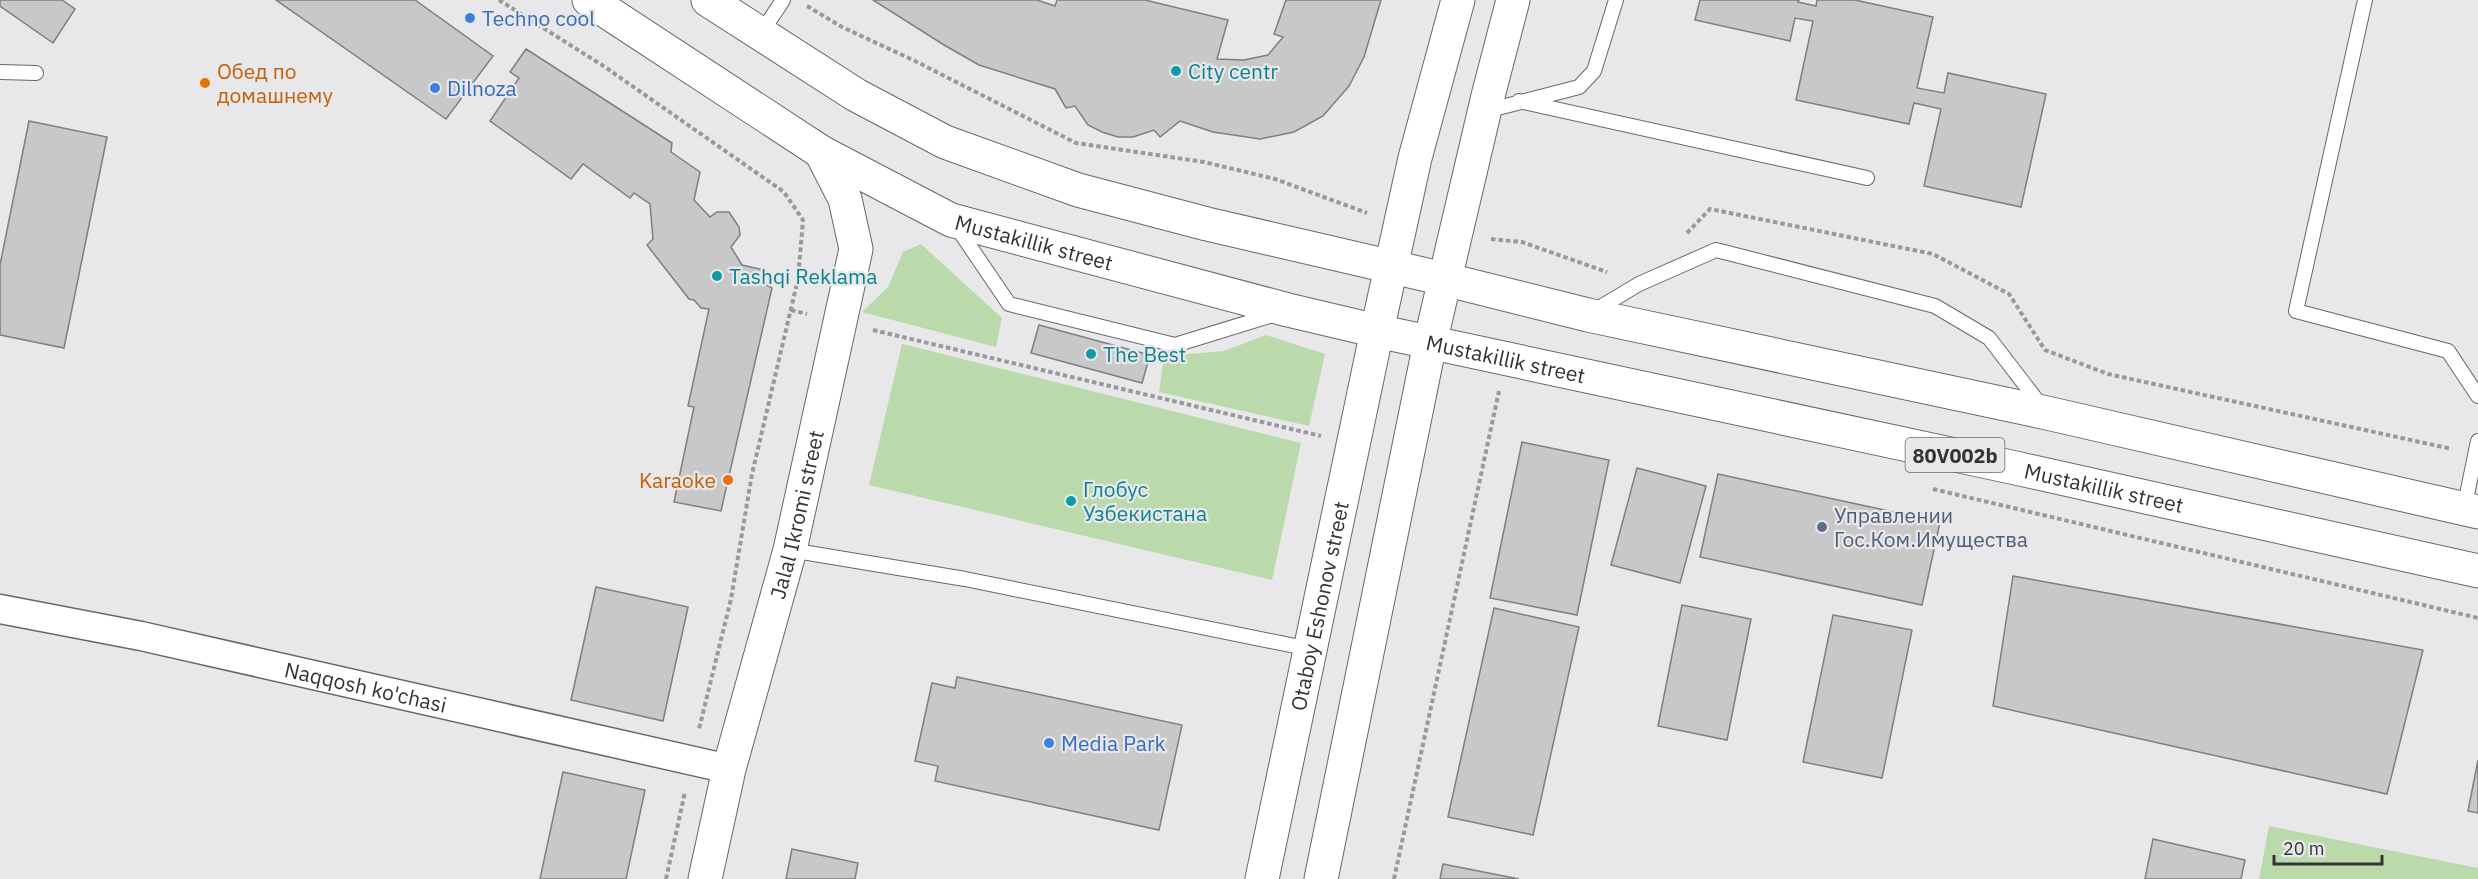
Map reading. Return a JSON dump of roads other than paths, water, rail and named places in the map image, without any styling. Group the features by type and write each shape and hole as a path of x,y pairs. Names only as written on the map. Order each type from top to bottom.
{"main road":[{"name":"Mustakillik street","path":"589,0 821,152 951,220 1377,332 1999,465 2478,571"},
{"path":"708,0 856,95 945,142 1078,190 1207,225 1390,266 1588,315 2047,413 2471,510"},
{"name":"Otaboy Eshonov street","path":"1262,879 1390,266 1458,0"},
{"path":"1321,879 1430,343 1484,111 1513,0"},
{"name":"Jalal Ikromi street","path":"705,879 729,769 790,550 856,249 845,200 821,152"}],"street":[{"name":"Naqqosh ko'chasi","path":"0,609 141,636 729,769"}],"lane":[{"path":"760,33 783,0"},
{"path":"1484,111 1579,87 1594,71 1616,0"},
{"path":"2365,0 2296,311 2448,351 2478,396"},
{"path":"0,72 36,73"},
{"path":"1519,101 1867,178"},
{"path":"951,220 1009,304 1175,345 1288,310"},
{"path":"1588,315 1639,284 1716,250 1935,306 1989,338 2047,413"},
{"path":"2471,510 2477,447"},
{"path":"790,550 965,579 1310,649"}],"place":[{"name":"Techno cool","path":"470,18"},
{"name":"City centr","path":"1176,71"},
{"name":"Обед по домашнему","path":"205,83"},
{"name":"Dilnoza","path":"435,88"},
{"name":"Tashqi Reklama","path":"717,276"},
{"name":"The Best","path":"1091,354"},
{"name":"Karaoke","path":"728,480"},
{"name":"Глобус Узбекистана","path":"1071,501"},
{"name":"Управлении Гос.Ком.Имущества","path":"1822,527"},
{"name":"Media Park","path":"1049,743"}]}
